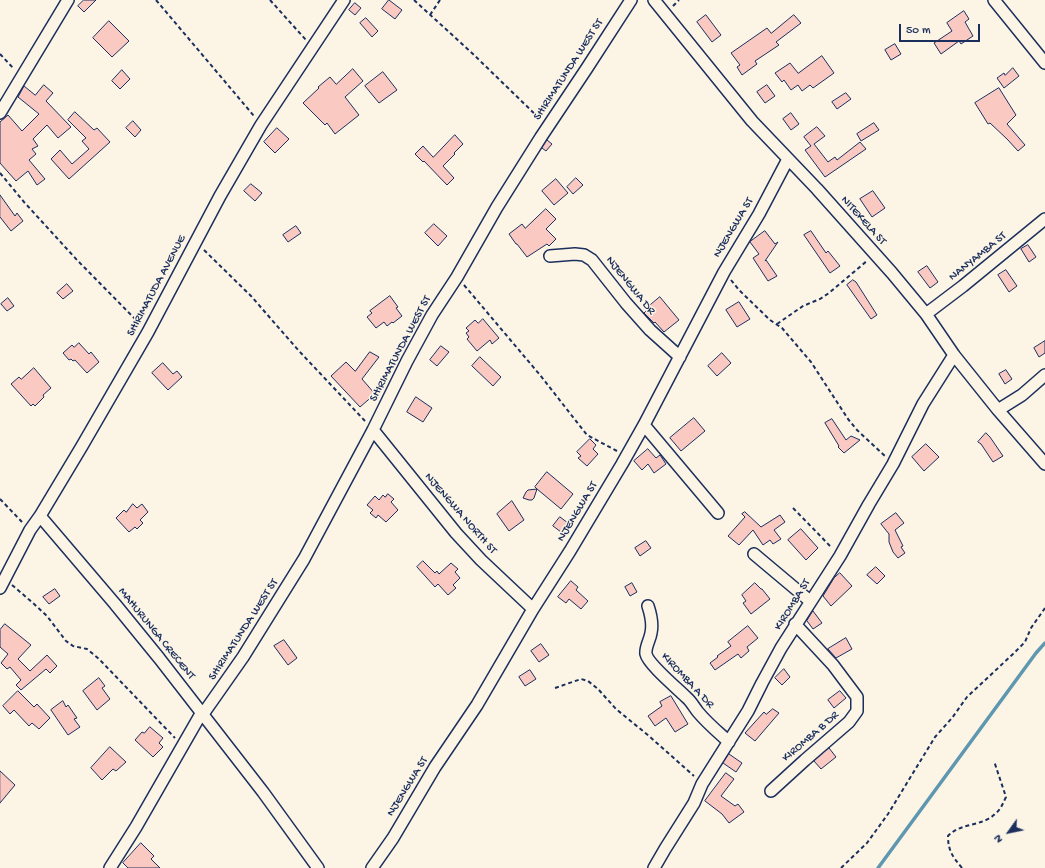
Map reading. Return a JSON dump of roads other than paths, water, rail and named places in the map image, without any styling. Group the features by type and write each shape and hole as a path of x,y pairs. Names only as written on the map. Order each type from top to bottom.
{"street":[{"path":"0,113 68,0"},
{"name":"SHIRIMATUDA AVENUE","path":"2,584 30,530 40,516 148,332 220,196 261,125 344,0"},
{"name":"SHIRIMATUNDA WEST ST","path":"110,868 136,827 203,713 243,657 304,559 373,430 407,361 497,207 630,0"},
{"name":"NITEKELA ST","path":"654,0 752,121 826,199 926,314 954,355 998,410 1045,464"},
{"path":"994,0 1045,63"},
{"name":"NJENGWA ST","path":"372,868 435,767 477,705 533,609 570,551 626,457 724,272 788,159"},
{"name":"NANYAMBA ST","path":"926,314 963,286 1045,219"},
{"name":"NJENGWA DR","path":"550,256 575,254 584,255 592,260 626,303 650,330 680,357"},
{"name":"KIROMBA ST","path":"654,868 694,802 702,784 748,711 795,624 840,556 893,464 923,404 954,355"},
{"path":"998,410 1022,395 1045,375"},
{"path":"644,425 718,513"},
{"name":"NJENGWA NORTH ST","path":"373,430 456,533 481,560 533,609"},
{"name":"MAHURUNGA CRECENT","path":"40,516 125,616 203,713 318,868"},
{"path":"754,554 810,601"},
{"name":"KIROMBA A DR","path":"648,606 652,617 652,625 646,656 688,698 705,720 729,742"},
{"name":"KIROMBA B DR","path":"771,791 849,722 857,711 857,698 832,666 795,624"}],"waterway":[{"path":"878,868 1036,653 1045,643"}]}
